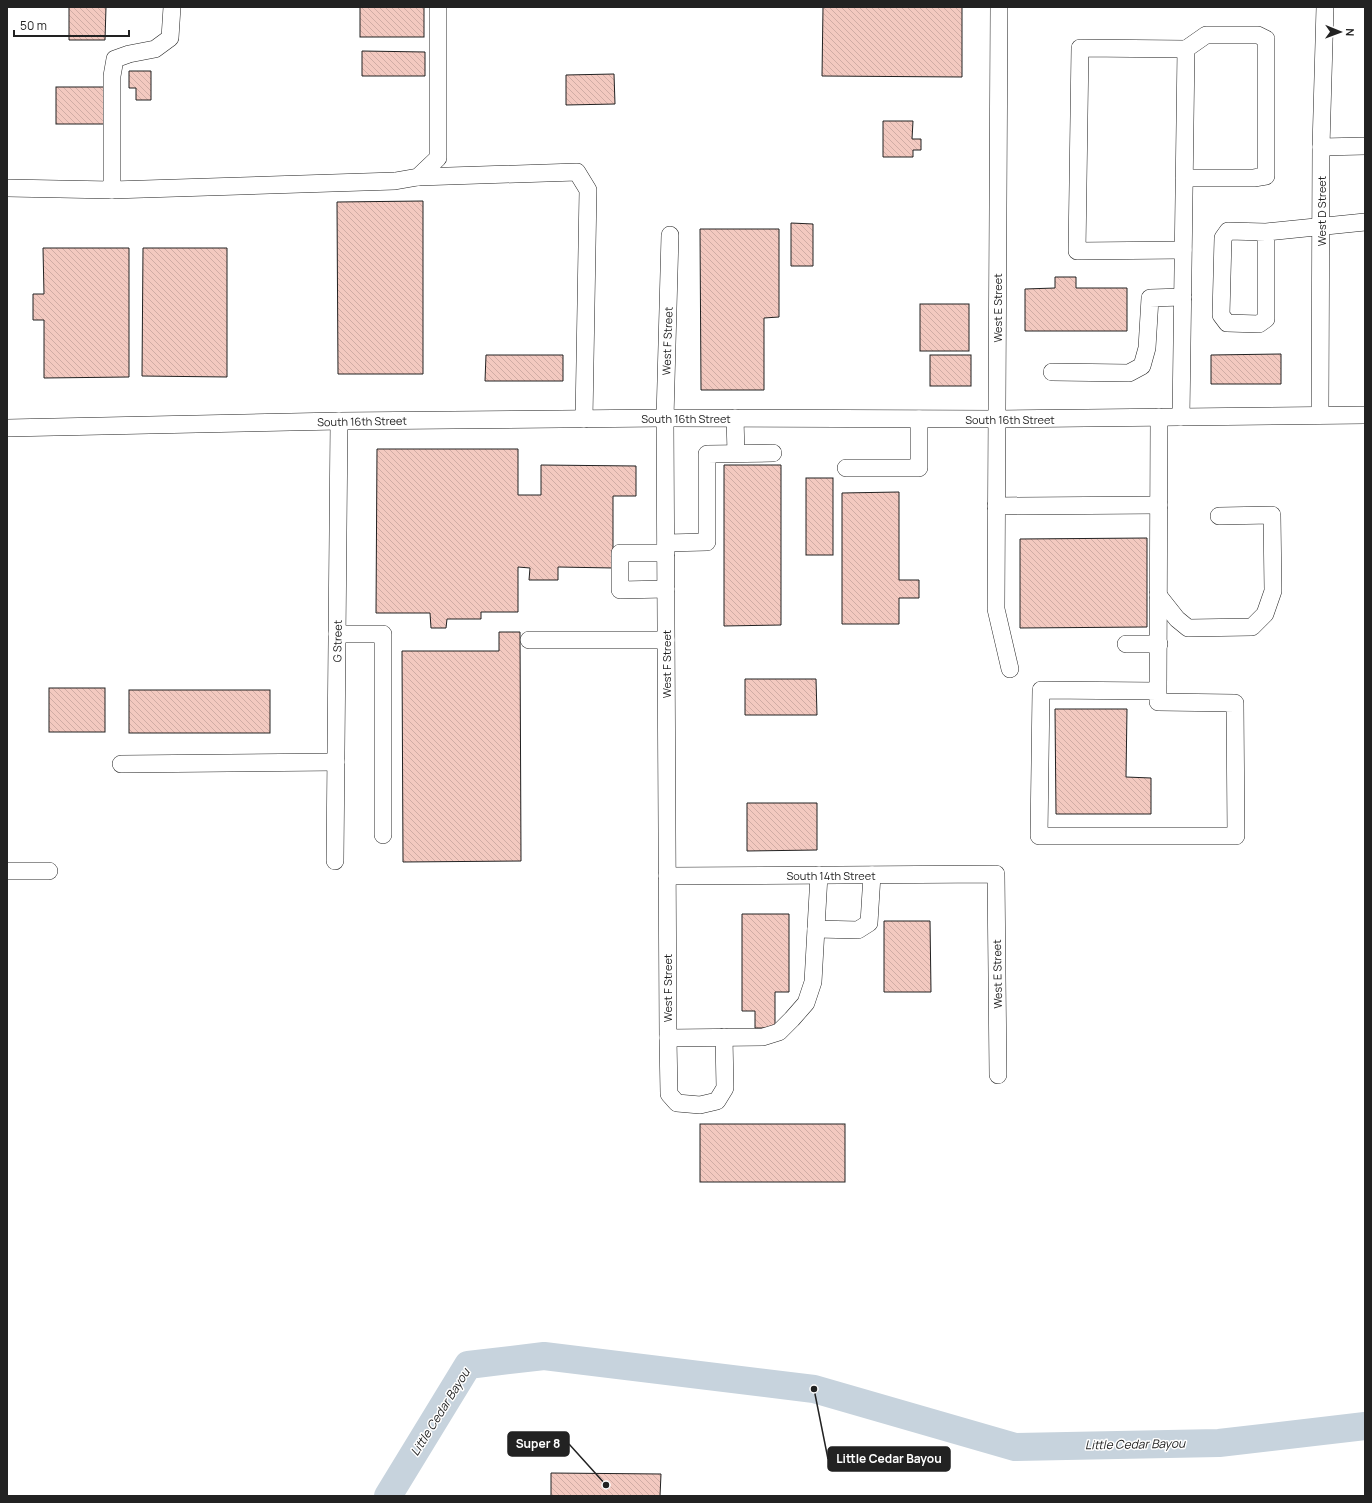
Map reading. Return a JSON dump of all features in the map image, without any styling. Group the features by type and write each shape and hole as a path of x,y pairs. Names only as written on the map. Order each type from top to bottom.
{"street":[{"path":"112,190 112,76 115,59 129,54 155,49 170,38 172,7"},
{"path":"418,177 438,158 438,7"},
{"name":"West E Street","path":"999,7 996,609 1010,669"},
{"name":"West D Street","path":"1320,416 1321,147 1325,7"},
{"path":"1183,250 1077,252 1080,48 1186,49 1206,35 1258,35 1266,38 1266,176 1254,178 1184,178"},
{"path":"1181,417 1186,49"},
{"path":"1321,147 1365,146"},
{"path":"7,188 112,190 395,181 418,177 577,172 588,190 584,419"},
{"path":"1266,232 1266,319 1260,324 1227,323 1221,315 1222,238 1228,230 1266,232 1321,225 1365,222"},
{"name":"West F Street","path":"670,235 665,418 668,1038 669,1094 677,1103 700,1105 717,1101 725,1088 724,1037"},
{"path":"1052,372 1129,373 1142,366 1147,348 1150,298 1183,297"},
{"name":"South 16th Street","path":"7,428 339,421 665,418 997,419 1365,415"},
{"path":"1158,417 1159,644 1158,702 1235,703 1236,836 1039,836 1041,690 1158,690"},
{"path":"735,418 736,453"},
{"path":"846,468 920,468 919,419"},
{"name":"G Street","path":"335,861 339,421"},
{"path":"666,589 620,590 620,553 707,542 707,454 773,453"},
{"path":"996,506 1158,505"},
{"path":"1158,595 1177,619 1188,628 1252,627 1265,614 1273,591 1272,514 1219,516"},
{"path":"337,634 383,634 383,835"},
{"path":"529,640 666,640"},
{"path":"1126,644 1159,644"},
{"path":"121,764 336,762"},
{"path":"7,871 49,871"},
{"name":"West E Street","path":"996,874 998,1075"},
{"name":"South 14th Street","path":"667,876 996,874"},
{"path":"668,1038 763,1037 780,1032 806,1003 813,982 819,875"},
{"path":"816,929 858,930 870,923 872,875"}],"building":[{"path":"69,7 106,7 105,40 69,40"},
{"path":"360,7 424,7 424,37 360,37"},
{"path":"823,7 962,7 962,77 822,76"},
{"path":"362,51 425,52 425,76 362,76"},
{"path":"129,71 151,71 151,100 136,100 136,88 129,88"},
{"path":"614,74 615,104 566,105 566,75"},
{"path":"56,87 105,87 105,124 56,124"},
{"path":"883,121 913,121 912,139 921,139 921,150 913,150 913,157 883,157"},
{"path":"423,201 423,374 338,374 337,202"},
{"path":"791,223 813,224 813,266 791,266"},
{"path":"700,229 779,229 779,317 764,318 764,390 701,390"},
{"path":"43,248 129,248 129,377 44,378 44,320 33,320 33,294 44,294"},
{"path":"143,248 227,248 227,377 142,376"},
{"path":"1055,277 1076,277 1076,288 1127,288 1127,331 1025,331 1025,289 1055,288"},
{"path":"920,304 969,304 969,351 920,351"},
{"path":"1281,354 1281,384 1211,384 1211,355"},
{"path":"486,355 563,355 563,381 485,381"},
{"path":"930,355 971,355 971,386 930,386"},
{"path":"377,449 518,449 518,495 541,495 541,465 636,466 636,496 613,496 613,568 558,567 558,580 529,580 530,568 518,567 518,612 481,612 481,619 447,619 446,628 431,628 430,613 376,613"},
{"path":"724,465 781,465 781,625 724,626"},
{"path":"806,478 833,478 833,555 806,555"},
{"path":"899,492 899,580 919,580 919,598 899,598 899,624 842,624 842,493"},
{"path":"1147,538 1147,627 1020,628 1020,539"},
{"path":"499,632 520,632 521,861 403,862 402,651 499,651"},
{"path":"745,679 816,679 817,715 745,715"},
{"path":"49,688 105,688 105,732 49,732"},
{"path":"129,690 270,690 270,733 129,733"},
{"path":"1055,709 1127,709 1126,777 1151,778 1151,814 1056,814"},
{"path":"747,803 817,803 817,850 747,851"},
{"path":"742,914 789,914 789,992 775,992 775,1028 755,1028 755,1011 742,1011"},
{"path":"884,921 930,921 931,992 884,992"},
{"path":"700,1124 845,1124 845,1182 700,1182"},
{"path":"551,1473 661,1474 660,1496 551,1496"}],"waterway":[{"name":"Little Cedar Bayou","path":"388,1496 468,1365 544,1356 814,1389 1015,1447 1219,1443 1365,1426"}],"place":[{"name":"Little Cedar Bayou","path":"814,1389"},
{"name":"Super 8","path":"606,1485"}]}
